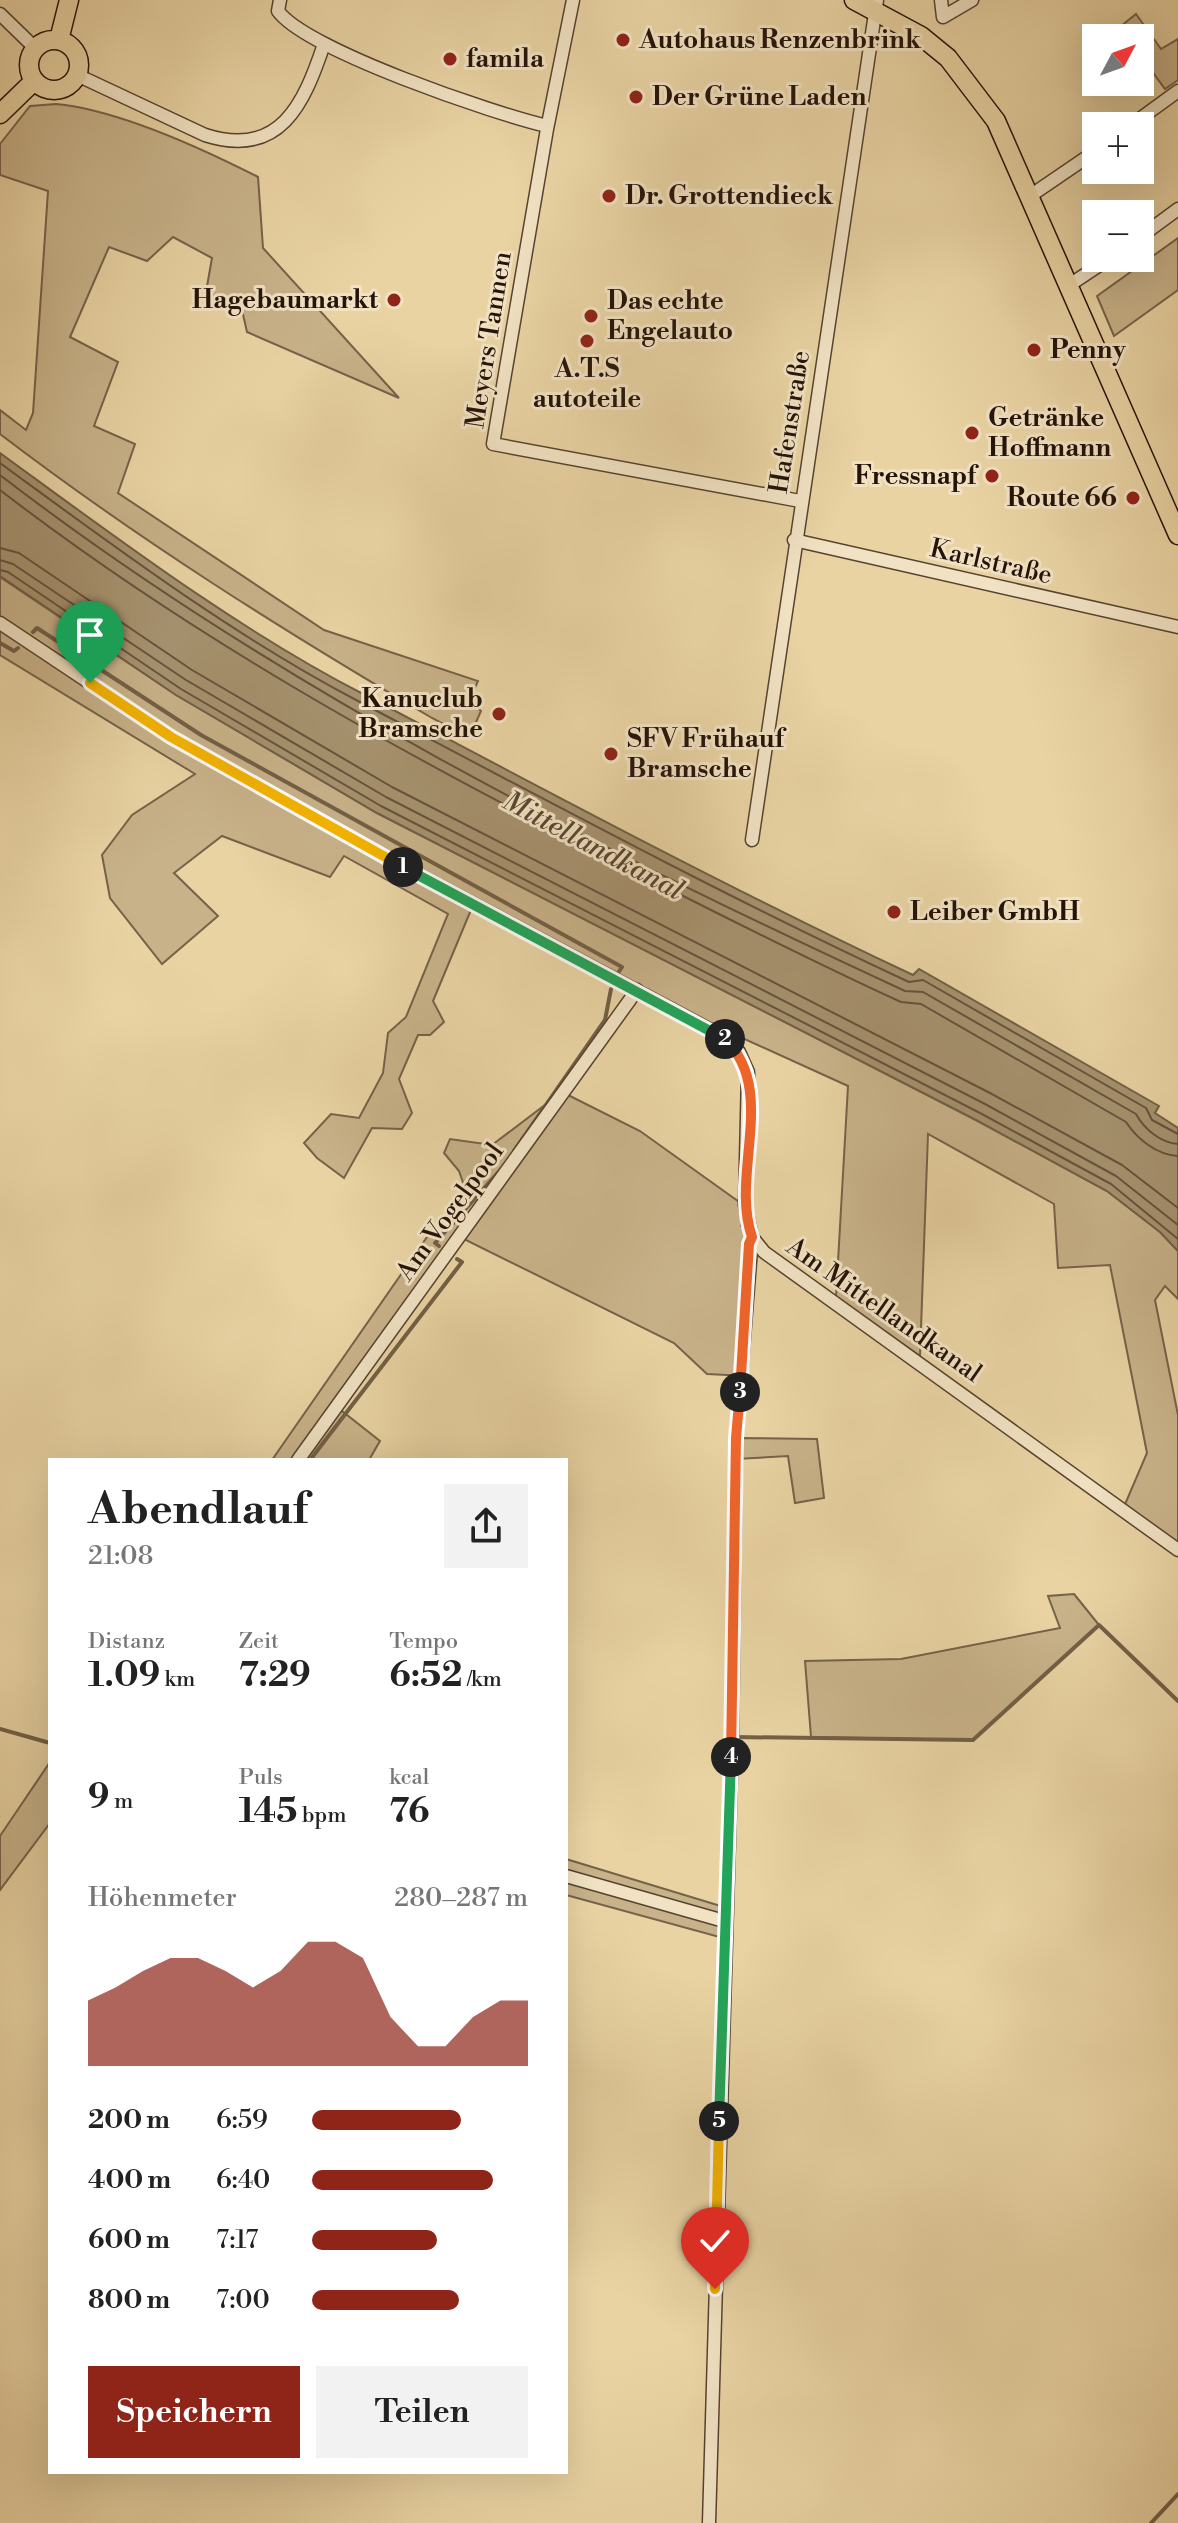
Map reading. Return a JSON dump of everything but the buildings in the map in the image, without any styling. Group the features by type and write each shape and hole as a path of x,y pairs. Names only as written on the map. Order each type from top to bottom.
{"main road":[{"path":"59,40 69,0"},
{"path":"854,0 876,6 921,36 969,81 996,121 1178,535"},
{"path":"50,40 59,40 77,55 77,75 69,86 53,91 34,81 29,61 35,48 50,40"},
{"path":"0,114 34,81"}],"street":[{"path":"280,0 278,11 286,22 324,44 505,116 547,126"},
{"name":"Meyers Tannen","path":"573,0 547,126 493,444 800,501"},
{"path":"941,0 943,17 972,0"},
{"name":"Hafenstraße","path":"752,840 794,540 876,6"},
{"path":"0,14 35,48"},
{"path":"77,75 205,135 227,142 251,141 286,122 301,104 324,44"},
{"path":"1149,112 1178,91"},
{"path":"1030,196 1082,161"},
{"path":"1154,227 1178,209"},
{"path":"1068,286 1089,272"},
{"name":"Karlstraße","path":"794,540 1178,627"},
{"name":"Am Mittellandkanal","path":"0,623 171,737 387,858 722,1036 739,1052 748,1072 745,1205 752,1237 764,1252 933,1370 1178,1550"},
{"name":"Am Vogelpool","path":"299,1458 637,990"},
{"path":"709,2523 724,1921 732,1737 736,1438 749,1244 752,1237"},
{"path":"568,1877 724,1921"}],"shaded area":[{"path":"1136,14 1143,24 1124,24"},
{"path":"1154,39 1161,49 1178,39 1178,80 1165,89 1154,74"},
{"path":"56,104 133,122 258,177 263,248 399,398 247,332 242,310 206,292 212,258 173,237 147,261 109,247 70,337 118,362 94,426 135,444 118,493 324,630 478,681 469,701 481,711 473,729 462,734 432,718 266,617 105,511 0,434 0,410 26,430 33,413 48,191 0,175 0,144 30,106"},
{"path":"1178,238 1178,290 1114,336 1097,296 1131,272 1154,272 1154,255"},
{"path":"0,577 176,695 377,813 976,1120 1107,1191 1160,1232 1178,1251 1178,1299 1165,1286 1155,1300 1178,1415 1178,1550 1123,1509 1147,1453 1110,1265 1058,1268 1054,1204 928,1134 920,1356 836,1297 848,1086 637,990 473,905 433,1001 444,1022 430,1035 418,1035 399,1079 412,1113 402,1129 372,1128 344,1178 317,1158 304,1143 331,1114 359,1118 383,1073 388,1033 406,1017 448,914 344,856 330,877 222,836 174,873 218,916 162,964 110,898 102,855 132,815 195,774 0,655"},
{"path":"562,1092 640,1131 742,1204 741,1226 757,1238 747,1376 707,1374 674,1343 460,1237 337,1407 380,1441 370,1458 273,1458 427,1237 454,1224 468,1197 459,1171 444,1153 450,1139 492,1145"},
{"path":"736,1438 817,1439 824,1498 795,1503 788,1456 736,1459"},
{"path":"1074,1594 1099,1625 973,1740 811,1737 805,1661 901,1659 1060,1628 1048,1596"},
{"path":"48,1765 48,1826 0,1890 0,1836"},
{"path":"568,1860 724,1907 723,1938 568,1896"}],"water":[{"name":"Mittellandkanal","path":"0,453 177,580 316,668 774,907 913,975 919,969 1159,1106 1155,1113 1178,1128 1178,1251 1160,1232 1107,1191 976,1120 377,813 176,695 0,576"}],"waterway":[{"path":"33,632 37,628 201,735 622,967 618,973"},
{"path":"0,643 14,651 18,648"},
{"path":"514,1151 605,1020 611,989"},
{"path":"439,1246 435,1243 502,1168"},
{"path":"312,1458 462,1262 457,1259"},
{"path":"734,1737 973,1740 1099,1625 1178,1701"},
{"path":"0,1729 48,1742"},
{"path":"1151,2523 1178,2494"}],"place":[{"name":"Autohaus Renzenbrink","path":"623,40"},
{"name":"famila","path":"450,59"},
{"name":"Der Grüne Laden","path":"636,97"},
{"name":"Dr. Grottendieck","path":"609,196"},
{"name":"Hagebaumarkt","path":"394,300"},
{"name":"Das echte Engelauto","path":"591,316"},
{"name":"A.T.S autoteile","path":"587,341"},
{"name":"Penny","path":"1034,350"},
{"name":"Getränke Hoffmann","path":"972,433"},
{"name":"Fressnapf","path":"992,476"},
{"name":"Route 66","path":"1133,498"},
{"name":"Kanuclub Bramsche","path":"499,714"},
{"name":"SFV Frühauf Bramsche","path":"611,754"},
{"name":"Leiber GmbH","path":"894,912"}],"route":[{"path":"90,683 171,737 387,858 722,1036 739,1052 748,1072 750,1096 745,1205 752,1237 749,1244 736,1438 732,1737 724,1907 715,2289"}]}
